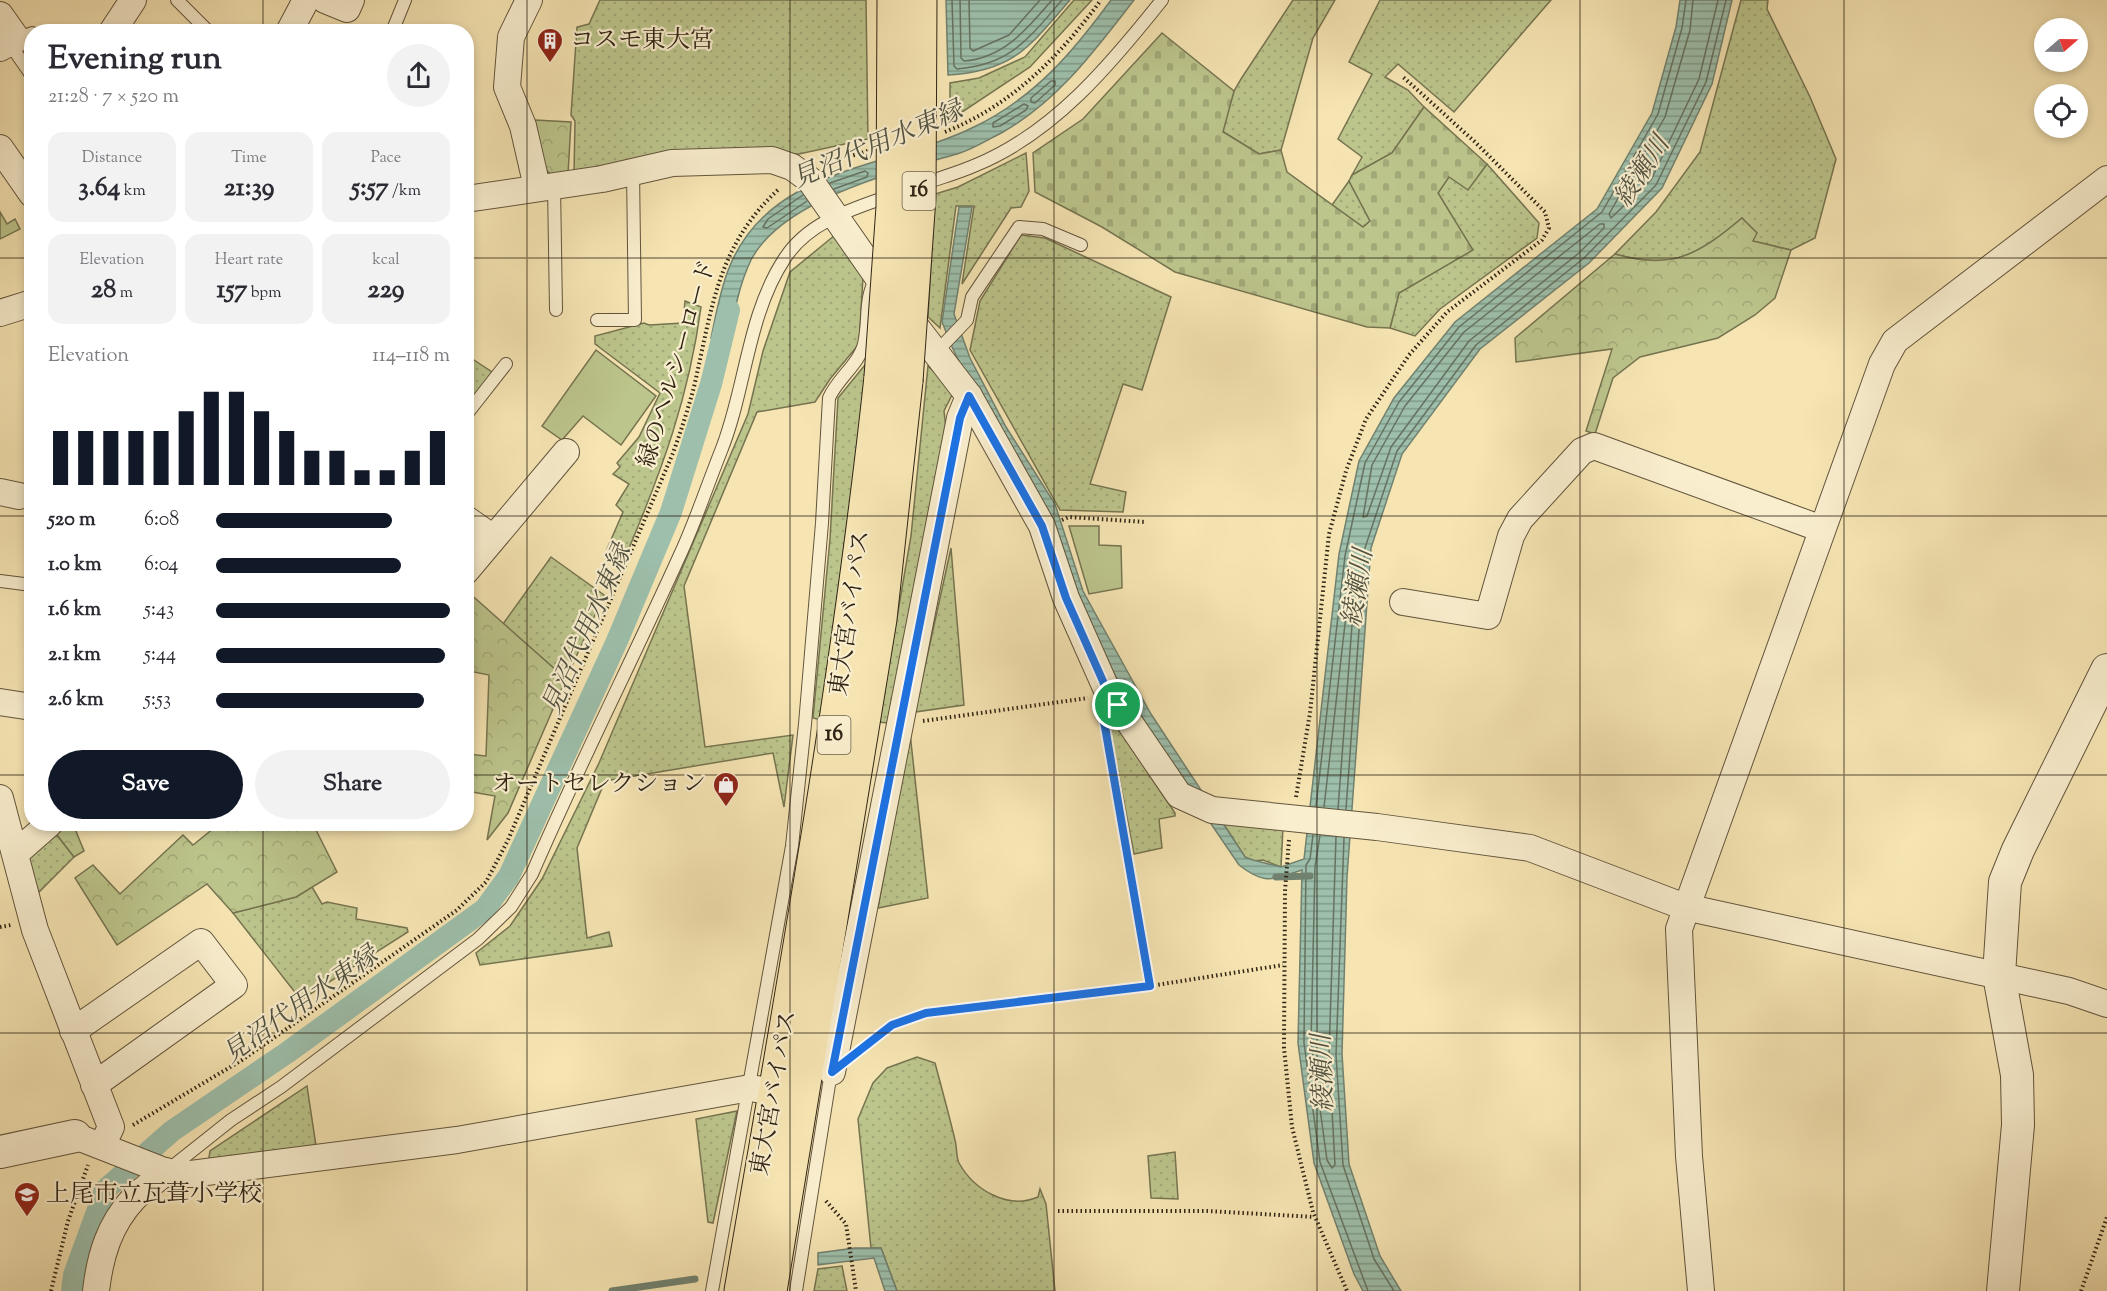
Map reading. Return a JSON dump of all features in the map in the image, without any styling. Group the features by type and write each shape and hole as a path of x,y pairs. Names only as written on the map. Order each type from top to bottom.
{"highway":[{"name":"東大宮バイパス","path":"770,1291 818,1073 880,619 893,379 890,274 894,195 894,0"},
{"name":"東大宮バイパス","path":"741,1291 762,1090 838,706 868,489 893,379 919,197 920,0"}],"street":[{"path":"117,24 133,0"},
{"path":"293,24 306,0"},
{"path":"325,0 347,9 351,0"},
{"path":"530,0 511,37 507,87 546,186"},
{"path":"0,15 24,35"},
{"path":"0,148 24,182"},
{"path":"474,198 602,179 672,163 764,160 813,173 831,212 877,276 940,350 969,396 1042,526 1066,598 1113,698 1179,795 1191,802 1221,810 1377,827 1530,848 1685,907 2000,975 2069,991 2107,1004"},
{"path":"1701,1291 1689,1156 1679,929 1882,364 1895,341 2107,179"},
{"path":"0,318 24,307"},
{"path":"818,1073 901,724 960,418 969,396"},
{"path":"1403,602 1488,616 1511,536 1520,519 1582,451 1594,446 1822,529"},
{"path":"474,561 566,452"},
{"path":"474,525 493,538"},
{"path":"2003,1291 2018,1125 2017,1075 2000,975 2005,882 2018,850 2107,670"},
{"path":"0,702 24,706"},
{"path":"0,798 35,930 111,1127 95,1148"},
{"path":"15,853 42,831"},
{"path":"73,1031 201,942 234,985 94,1085"},
{"path":"0,1152 95,1148 166,1172 191,1174 240,1170 445,1141 762,1090"},
{"path":"96,1291 100,1258 114,1225 135,1197 166,1172"}],"lane":[{"path":"177,0 201,24"},
{"path":"395,24 405,0"},
{"path":"166,1172 231,1120 281,1087 478,939 511,907 532,874 680,555 725,441 756,324 778,270 795,244 831,212 976,165 1032,134 1070,103 1120,53 1162,0"},
{"path":"24,38 16,53 24,64"},
{"path":"597,320 635,320 633,171"},
{"path":"546,186 556,310"},
{"path":"940,350 967,320 972,297 1019,227 1043,229 1081,245"},
{"path":"712,1291 762,1090 792,846 811,653 829,398 835,384 855,362 863,345 868,292 877,276"},
{"path":"474,406 506,364"},
{"path":"0,582 24,584"},
{"path":"796,1291 814,1188 818,1073"}],"path":[{"path":"943,133 987,112 1024,87 1075,36 1101,0"},
{"path":"1292,818 1310,713 1329,534 1346,471 1366,419 1409,355 1447,312 1542,240 1549,228 1545,212 1474,141 1402,76"},
{"path":"813,173 874,150"},
{"name":"緑のヘルシーロード","path":"129,1127 242,1060 457,910 486,882 508,840 673,453 693,390 718,280 738,238 763,203 784,184"},
{"path":"1068,518 1145,522"},
{"path":"901,724 1091,698 1113,698 1104,721 1150,986"},
{"path":"1286,863 1283,965 1284,1048 1292,1127 1314,1217 1347,1291"},
{"path":"818,1073 892,1025 926,1013 1150,986 1283,965"},
{"path":"51,1291 68,1221 95,1148"},
{"path":"814,1188 846,1224 856,1291"},
{"path":"1058,1211 1207,1211 1314,1217"},
{"path":"2081,1291 2107,1217"}],"green space":[{"path":"600,0 866,0 868,139 799,154 675,154 574,175 575,121 571,115 577,27 589,24"},
{"path":"1074,0 1092,0 1030,67 950,120 950,83 979,78 1025,57"},
{"path":"1293,0 1335,0 1313,38 1281,150 1259,154 1222,131 1234,91"},
{"path":"1380,0 1551,0 1454,112 1398,64 1385,77 1408,90 1424,107 1392,153 1352,175 1362,157 1338,139 1372,74 1349,62"},
{"path":"1741,0 1768,0 1767,9 1810,97 1836,159 1815,238 1791,250 1752,241 1742,218 1712,241 1684,256 1653,261 1615,254 1656,212 1700,152"},
{"path":"1162,33 1234,91 1223,132 1259,154 1281,150 1287,172 1363,227 1370,221 1349,181 1352,175 1392,153 1424,107 1487,164 1468,190 1449,177 1438,193 1473,250 1399,293 1390,328 1367,327 1175,272 1102,227 1035,192 1033,153 1083,119"},
{"path":"535,120 571,122 568,174 551,174 540,165"},
{"path":"1026,153 1029,191 1021,207 1011,208 962,284 974,206 956,206 940,328 928,317 935,194 958,187"},
{"path":"1487,164 1539,223 1537,238 1440,309 1415,336 1390,328 1399,293 1472,250 1438,193 1449,176 1468,189"},
{"path":"1349,181 1370,221 1363,227 1332,205"},
{"path":"0,212 7,224 15,219 20,229 0,239"},
{"path":"1742,218 1757,233 1753,241 1791,250 1775,298 1755,315 1718,338 1640,357 1613,378 1595,434 1586,431 1612,349 1516,362 1515,338 1615,254 1653,261 1684,256 1712,241"},
{"path":"835,235 863,277 859,344 830,379 815,402 757,412 684,586 705,747 793,735 784,807 773,753 605,781 577,848 587,938 609,932 612,946 480,965 476,953 510,926 542,879 599,763 748,414 763,351 790,272"},
{"path":"1021,235 1045,238 1171,297 1142,390 1123,384 1090,484 1126,492 1123,512 1060,510 970,350 980,301"},
{"path":"685,301 701,307 682,403 652,492 627,553 615,555 607,549 623,512 616,505 629,484 613,474 620,467 617,463 639,437 660,393 595,344 595,336 644,323 649,325 683,323"},
{"path":"596,350 656,396 621,445 583,416 562,440 542,426"},
{"path":"474,360 492,372 474,397"},
{"path":"869,360 821,720 813,718 830,539 838,398"},
{"path":"928,366 954,391 944,411 948,446 887,723 879,722 911,536"},
{"path":"1069,526 1099,526 1099,545 1121,546 1122,588 1089,594"},
{"path":"951,548 964,705 915,712"},
{"path":"551,557 604,595 566,679 503,624"},
{"path":"474,597 566,679 508,813 487,840 495,796 474,792 474,755 486,756 489,675 474,672"},
{"path":"1118,728 1175,813 1175,816 1159,819 1162,848 1134,854 1110,729"},
{"path":"910,733 928,898 878,908"},
{"path":"1221,820 1283,828 1281,867 1263,860 1253,861 1245,857"},
{"path":"54,831 74,857 38,893 27,855"},
{"path":"54,831 76,831 84,851 74,857"},
{"path":"210,831 316,831 337,872 296,897 233,913 207,884 117,945 75,878 93,865 120,894 183,835 193,845"},
{"path":"312,887 322,904 327,902 357,908 356,919 407,928 408,932 301,1000 233,913 296,897"},
{"path":"917,1057 935,1063 955,1140 958,1161 973,1182 993,1195 1015,1201 1038,1197 1040,1189 1046,1204 1055,1291 897,1291 881,1248 871,1248 858,1119 873,1083 887,1068"},
{"path":"307,1086 316,1146 208,1164 210,1151"},
{"path":"737,1111 713,1223 708,1222 696,1119"},
{"path":"1175,1152 1178,1199 1151,1198 1148,1156"},
{"path":"842,1266 847,1291 814,1291 818,1269"}],"water":[{"path":"946,0 1070,0 1031,43 1005,62 971,73 948,75"},
{"path":"1111,0 1134,0 1075,73 1042,105 1023,119 969,150 903,169 843,191 788,221 766,239 751,260 743,279 730,339 711,338 729,268 748,234 773,208 803,189 836,174 943,140 997,114 1035,87 1051,72 1082,38"},
{"name":"綾瀬川","path":"1680,0 1732,0 1712,84 1662,188 1589,263 1480,349 1402,454 1371,548 1347,877 1342,1054 1349,1164 1380,1256 1401,1291 1363,1291 1354,1274 1314,1163 1298,1043 1302,870 1270,879 1256,876 1239,865 1141,721 1079,612 942,322 959,207 972,207 954,314 970,358 1006,427 1055,504 1083,591 1151,714 1245,857 1281,867 1304,859 1339,554 1359,461 1394,398 1455,322 1597,209 1652,113 1676,27"},
{"path":"855,1248 881,1248 897,1291 885,1291 874,1258 818,1265 818,1253"}],"waterway":[{"name":"見沼代用水東縁","path":"72,1291 74,1275 105,1190 172,1131 288,1052 485,909 509,876 617,641 671,512 711,384 729,310"},
{"path":"1276,877 1310,876"},
{"path":"612,1291 695,1279"}],"place":[{"name":"コスモ東大宮","path":"550,64"},
{"name":"オートセレクション","path":"726,808"},
{"name":"上尾市立瓦葺小学校","path":"27,1218"}],"route":[{"path":"969,396 1042,526 1066,598 1106,688 1118,705 1104,721 1150,986 926,1013 892,1025 832,1072 935,556 960,418 969,396"}]}
